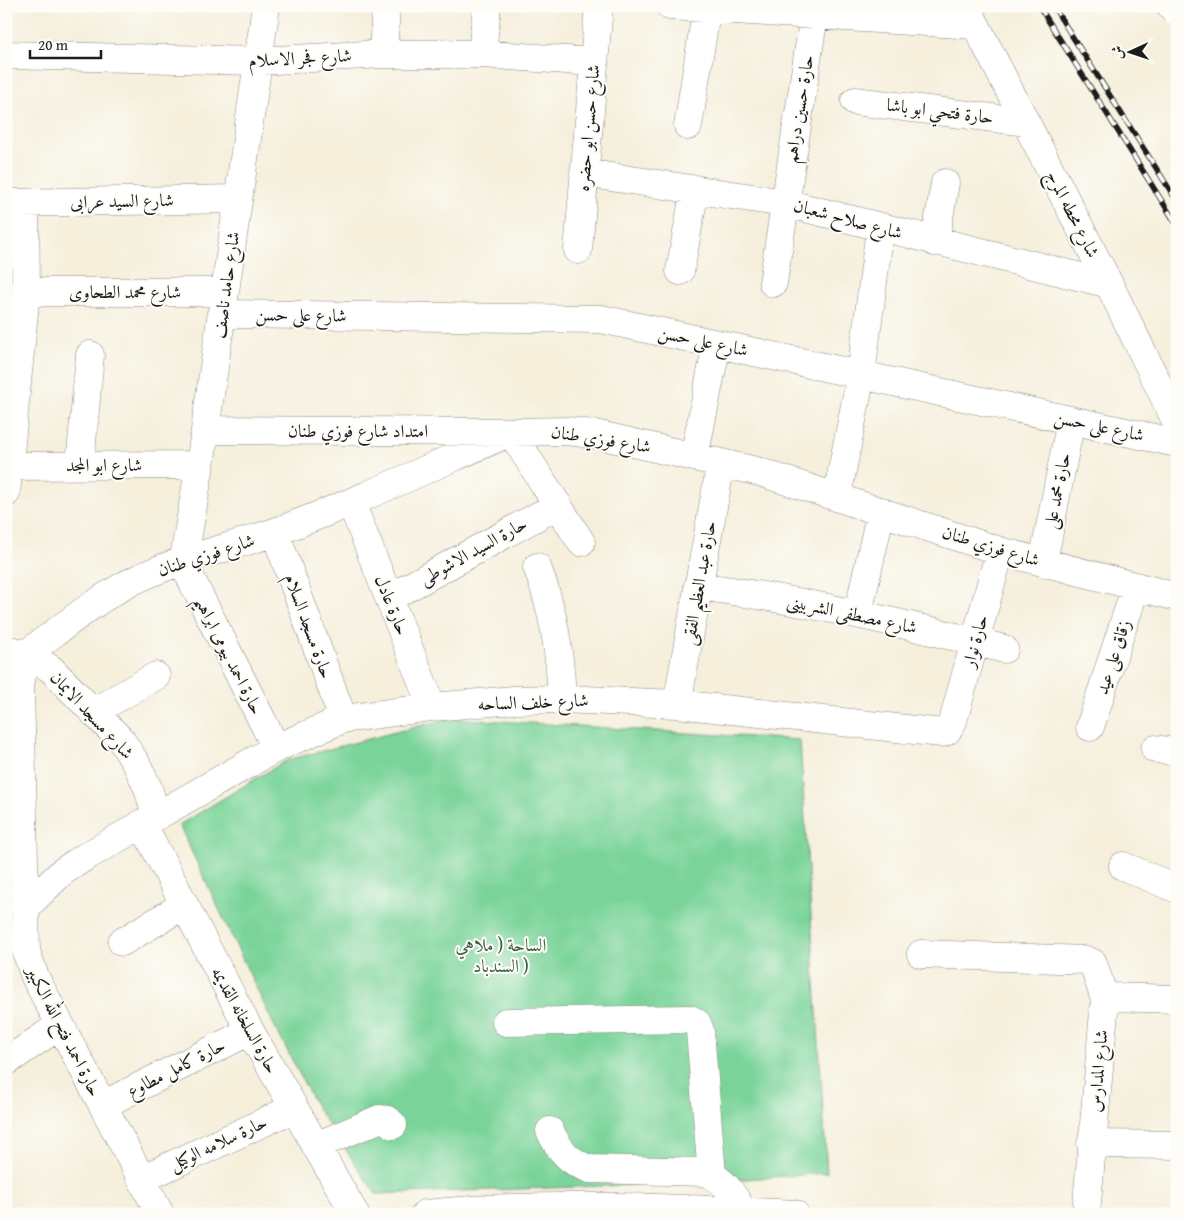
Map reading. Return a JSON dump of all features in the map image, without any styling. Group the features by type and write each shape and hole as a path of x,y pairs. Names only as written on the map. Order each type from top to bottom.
{"street":[{"name":"شارع حامد ناصف","path":"183,563 200,465 266,6"},
{"path":"383,54 386,6"},
{"path":"482,54 486,6"},
{"name":"شارع حسن ابو حضره","path":"578,250 599,6"},
{"path":"670,6 814,15 971,16"},
{"path":"1171,6 1177,12"},
{"path":"688,126 707,7"},
{"name":"حارة حسين دراهم","path":"785,203 814,15"},
{"name":"شارع محطه المرج","path":"971,16 1177,423"},
{"name":"شارع فجر الاسلام","path":"6,55 258,61 383,54 482,54 594,62"},
{"name":"حارة فتحي ابو باشا","path":"855,101 1026,122"},
{"name":"شارع صلاح شعبان","path":"584,173 785,203 934,242 1108,284"},
{"path":"934,242 945,183"},
{"path":"680,271 695,189"},
{"name":"شارع السيد عرابى","path":"15,203 238,199"},
{"path":"6,493 26,292 15,203"},
{"path":"772,283 785,203"},
{"path":"837,496 861,375 880,228"},
{"name":"شارع محمد الطحاوى","path":"26,292 223,303"},
{"name":"شارع على حسن","path":"223,303 601,319 1177,443"},
{"path":"694,457 717,344"},
{"path":"80,465 90,354"},
{"name":"حارة محمد على","path":"1043,562 1071,420"},
{"name":"امتداد شارع فوزي طنان","path":"205,430 511,432"},
{"name":"شارع فوزي طنان","path":"16,651 113,593 159,570 275,532 351,502 511,432 568,431 599,435 721,463 799,483 1000,551 1177,597"},
{"path":"511,432 581,542"},
{"name":"حارة عبد العظيم الفقى","path":"677,704 721,463"},
{"name":"شارع ابو المجد","path":"9,466 200,465"},
{"name":"حارة عادل","path":"351,502 432,707"},
{"name":"حارة السيد الاشوطى","path":"389,598 558,505"},
{"path":"858,613 880,511"},
{"name":"حارة مسجد السلام","path":"275,532 343,719"},
{"name":"حارة نوار","path":"947,731 952,721 1000,551"},
{"name":"حارة احمد بيومى ابراهيم","path":"183,563 276,748"},
{"path":"537,567 548,595 555,625 562,699"},
{"name":"شارع مصطفى الشربينى","path":"698,586 752,593 858,613 1004,649"},
{"name":"زقاق على عيد","path":"1090,727 1136,586"},
{"name":"شارع مسجد الايمان","path":"16,651 51,669 120,740 136,763 148,788 149,819"},
{"name":"حارة احمد فتح الله الكبير","path":"16,651 20,686 24,910 26,951 29,964 160,1214"},
{"path":"93,712 156,676"},
{"name":"شارع خلف الساحه","path":"24,910 62,872 149,819 276,748 343,719 432,707 514,700 562,699 677,704 937,733 947,731"},
{"name":"حارة السلخانه القديمه","path":"149,819 184,905 250,1031 355,1214"},
{"path":"1123,866 1177,889"},
{"path":"122,942 184,905"},
{"path":"921,954 1086,960 1093,963 1105,1000 1110,997 1177,999"},
{"name":"شارع المدارس","path":"1086,1214 1105,1000"},
{"path":"506,1022 690,1019 697,1023 700,1031 712,1175"},
{"path":"6,1062 60,1025"},
{"name":"حارة كامل مطاوع","path":"103,1105 250,1031"},
{"name":"حارة سلامه الوكيل","path":"142,1179 294,1108"},
{"path":"316,1146 379,1120 388,1120 393,1125"},
{"path":"550,1131 564,1153 573,1162 590,1169 704,1172 712,1175 730,1190 726,1212"},
{"path":"1092,1144 1177,1145"},
{"path":"425,1214 486,1211 628,1210 781,1213"}],"green space":[{"name":"الساحة ( ملاهي السندباد )","path":"450,718 800,740 827,1173 690,1183 376,1194 317,1108 273,1023 179,825 287,760"}],"railway":[{"path":"1039,6 1177,225"},
{"path":"1053,6 1177,201"}]}
